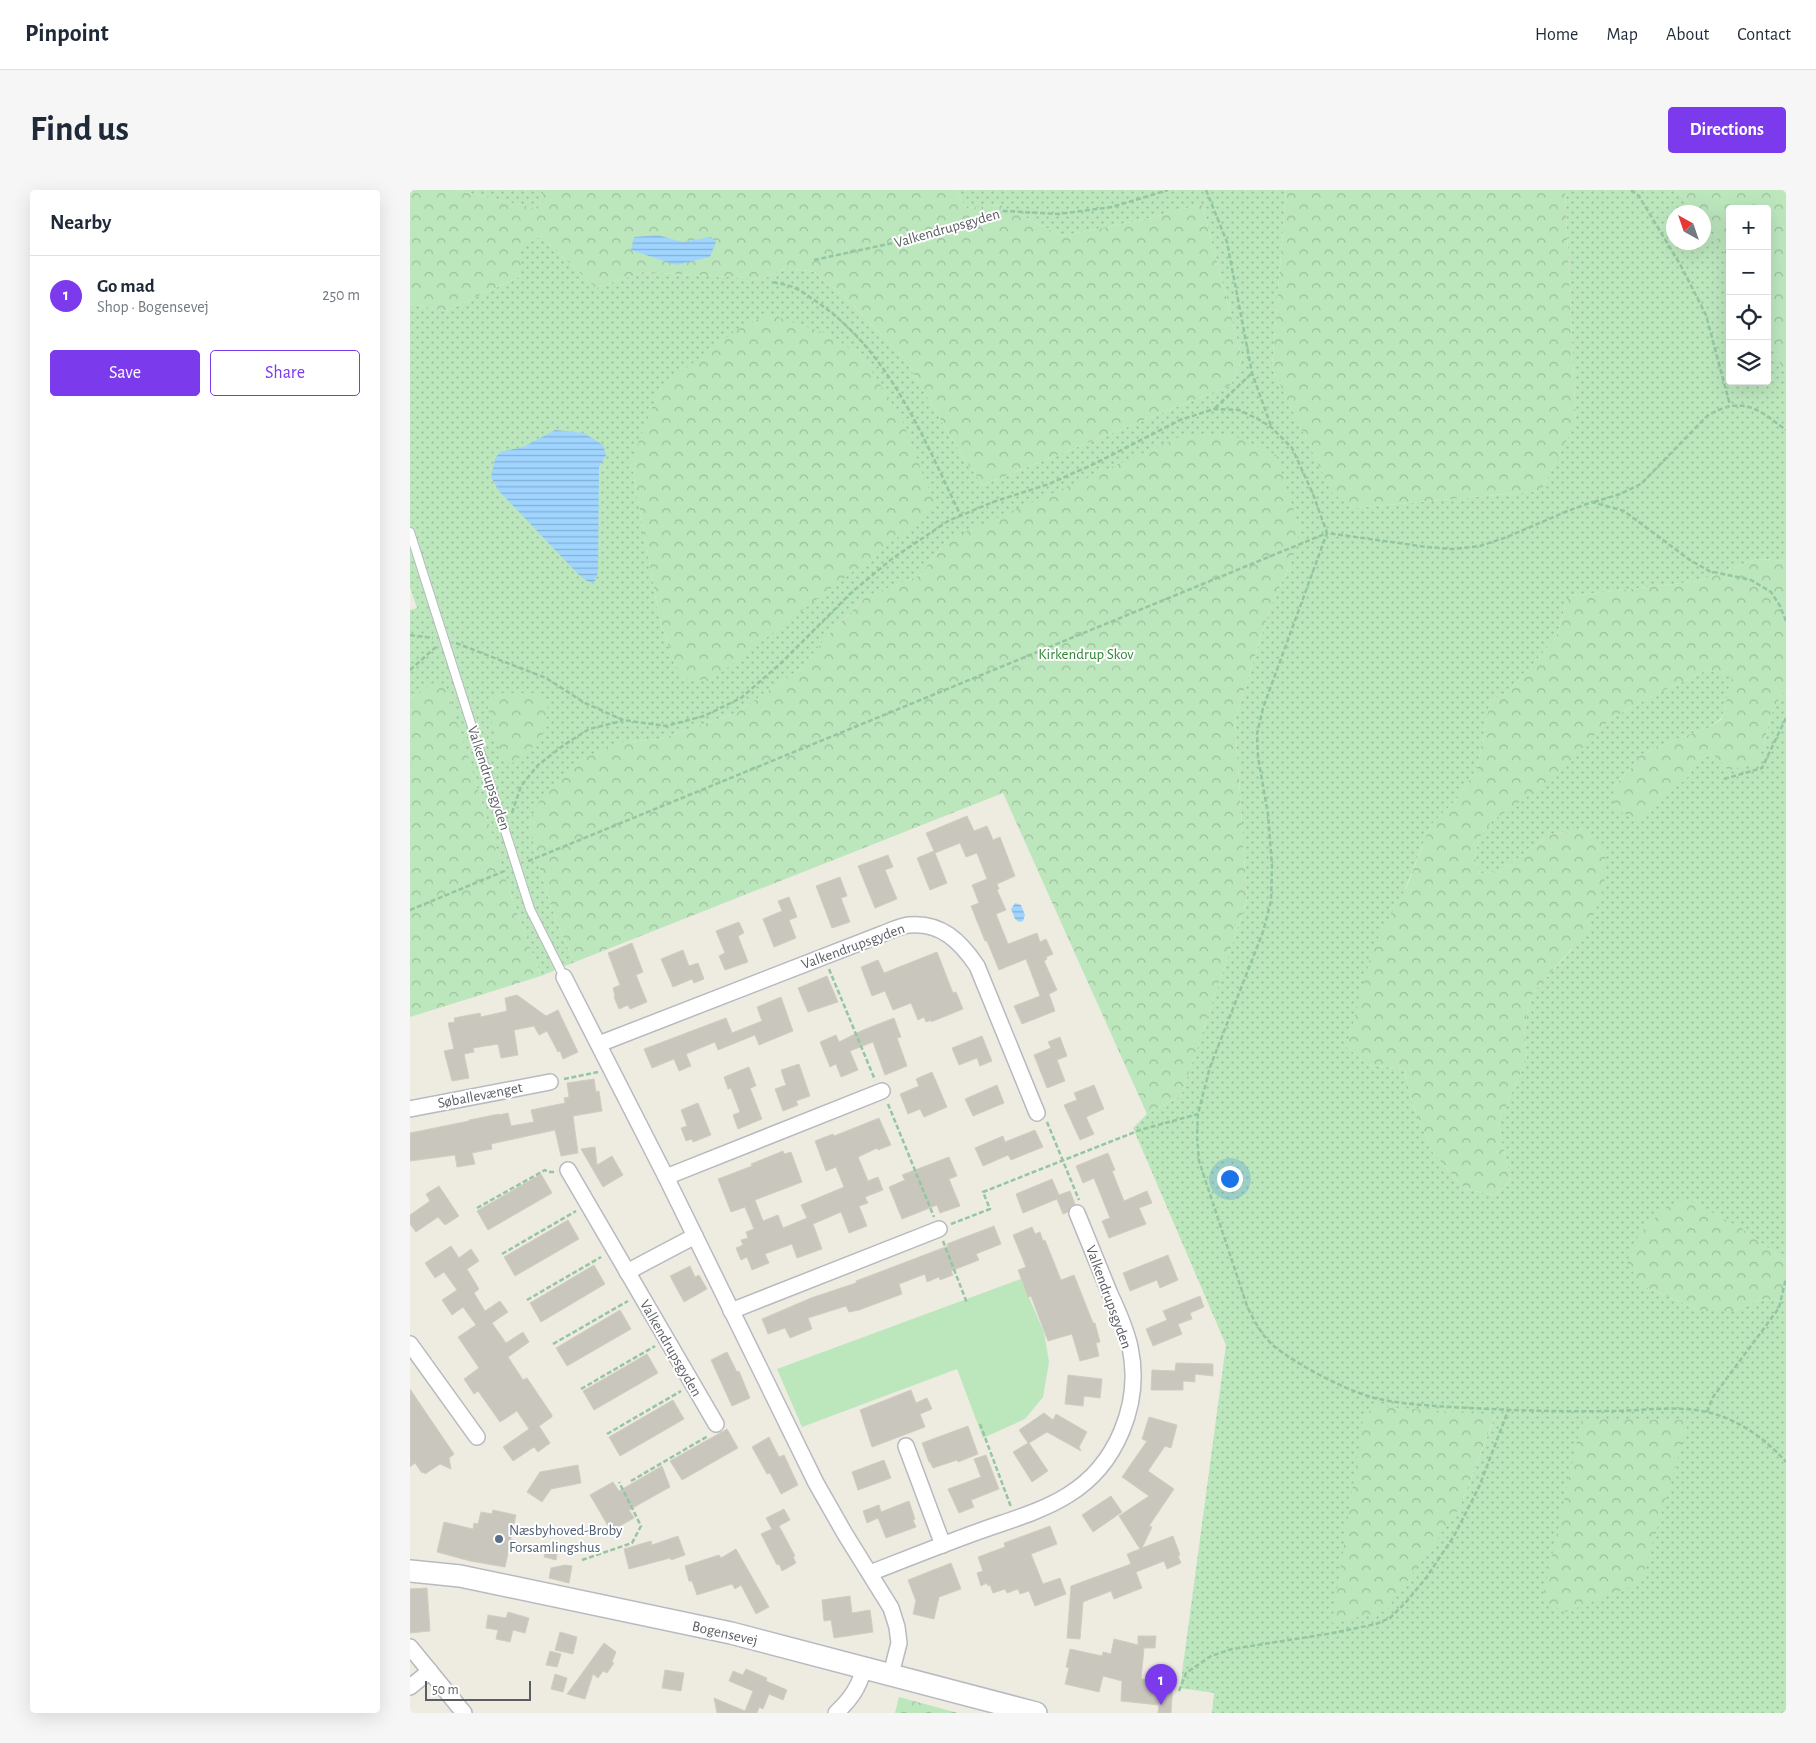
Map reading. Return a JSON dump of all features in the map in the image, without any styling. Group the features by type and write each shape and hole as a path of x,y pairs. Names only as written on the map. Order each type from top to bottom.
{"main road":[{"name":"Bogensevej","path":"410,1571 460,1576 731,1633 1036,1713"}],"street":[{"name":"Valkendrupsgyden","path":"599,1044 882,934 908,925 932,927 951,936 966,949 976,966 1037,1114"},
{"name":"Valkendrupsgyden","path":"564,977 666,1177 816,1483 844,1534 891,1608 897,1627 899,1643 891,1674"},
{"name":"Søballevænget","path":"410,1109 550,1082"},
{"path":"666,1177 882,1091"},
{"name":"Valkendrupsgyden","path":"568,1170 716,1424"},
{"name":"Valkendrupsgyden","path":"870,1573 1027,1514 1068,1496 1087,1481 1103,1464 1115,1447 1124,1426 1132,1398 1133,1366 1123,1325 1077,1213"},
{"path":"732,1310 938,1229"},
{"path":"627,1272 695,1236"},
{"path":"410,1344 477,1437"},
{"path":"906,1446 943,1545"},
{"path":"410,1647 464,1713"},
{"path":"836,1713 850,1700 860,1683 864,1668"},
{"path":"410,1687 430,1671"}],"lane":[{"name":"Valkendrupsgyden","path":"410,532 530,909 564,977"}],"path":[{"name":"Valkendrupsgyden","path":"814,260 907,240 1004,211 1059,214 1112,207 1168,190"},
{"path":"1206,190 1227,242 1252,373 1271,427"},
{"path":"1632,190 1639,196 1681,266 1706,315 1730,405"},
{"path":"773,282 794,287 830,311 865,343 893,382 918,427 960,516"},
{"path":"1214,409 1252,373"},
{"path":"410,910 1327,533 1427,547 1453,549 1480,546 1507,537 1565,512 1620,494 1640,484 1707,416 1719,409 1734,404 1748,407 1766,415 1786,430"},
{"path":"410,635 444,639 546,678 584,703 623,720 666,726 704,716 741,698 782,663 859,586 894,558 948,521 993,502 1049,484 1096,463 1180,420 1214,409 1239,410 1271,427 1292,448 1313,494 1327,533 1263,708 1257,734 1258,757 1268,814 1272,866 1271,901 1263,932 1210,1067 1198,1114 1199,1161 1247,1306 1258,1328 1274,1346 1341,1386 1369,1396 1419,1404 1508,1410 1612,1411 1674,1408 1707,1412 1728,1419 1750,1431 1776,1451 1786,1462"},
{"path":"1592,502 1624,512 1690,560 1709,571 1751,580 1771,592 1780,606 1786,621"},
{"path":"410,670 444,639"},
{"path":"1724,779 1762,768 1786,718"},
{"path":"507,837 514,804 521,786 538,765 589,729 623,720"},
{"path":"824,956 873,1077 882,1091 967,1304"},
{"path":"550,1082 612,1070"},
{"path":"1037,1114 1046,1118 1064,1161 1082,1207 1077,1213"},
{"path":"938,1229 990,1209 983,1192 1140,1130 1198,1114"},
{"path":"478,1208 545,1170 548,1172 562,1172 568,1170"},
{"path":"502,1254 588,1204"},
{"path":"527,1300 614,1249"},
{"path":"1707,1412 1713,1397 1779,1308 1786,1278"},
{"path":"553,1344 640,1294"},
{"path":"581,1389 666,1339"},
{"path":"607,1434 693,1386"},
{"path":"1179,1691 1186,1673 1196,1665 1232,1649 1333,1633 1376,1624 1390,1618 1426,1578 1454,1536 1479,1487 1508,1410"},
{"path":"631,1481 715,1432 716,1424"},
{"path":"980,1424 1015,1518"},
{"path":"582,1560 632,1542 641,1526 619,1482"}],"green space":[{"path":"410,190 456,190 538,209 544,190 955,190 966,208 1001,205 1062,236 1142,220 1202,204 1242,358 1231,385 983,485 963,457 904,358 851,303 814,272 787,268 763,279 643,272 596,288 541,236 521,247 521,276 446,311 410,304"},
{"path":"456,190 544,190 538,209"},
{"path":"955,190 1286,190 1272,368 1332,492 1353,508 1541,491 1576,421 1565,190 1675,190 1691,205 1666,205 1666,250 1711,250 1711,227 1726,256 1726,385 1771,385 1771,346 1786,375 1786,561 1757,559 1699,581 1571,596 1567,600 1556,638 1508,692 1490,701 1477,769 1457,799 1430,826 1358,1009 1347,1047 1368,1065 1404,1069 1413,1105 1433,1153 1465,1189 1494,1195 1511,1181 1498,1125 1527,1058 1524,1027 1532,994 1572,949 1563,832 1550,835 1499,872 1480,873 1475,858 1479,838 1492,821 1519,801 1609,720 1656,694 1707,670 1733,677 1722,718 1708,728 1639,756 1631,769 1613,787 1688,777 1696,759 1764,744 1770,717 1782,693 1786,692 1786,1261 1741,1228 1643,1286 1702,1311 1734,1311 1763,1299 1786,1301 1786,1713 1212,1713 1214,1693 1180,1688 1226,1345 1133,1128 1147,1114 1181,1096 1247,900 1235,719 1270,609 1292,560 947,540 919,576 867,596 831,632 800,669 736,713 660,739 617,743 529,821 547,893 575,962 541,976 514,905 447,692 414,695 410,698 410,610 417,608 410,587 410,304 446,311 521,276 521,246 541,236 596,288 643,272 763,279 787,268 814,272 851,303 904,358 963,457 983,485 1231,385 1242,358 1202,204 1142,220 1062,236 1001,205 966,208","holes":["631,461 674,663 659,616","1495,1416 1460,1507 1363,1425 1363,1420"]},
{"path":"1286,190 1565,190 1576,422 1541,491 1353,508 1332,493 1272,368"},
{"path":"1675,190 1786,190 1786,375 1771,346 1771,205 1726,205 1726,256 1711,227 1711,205 1691,205"},
{"path":"768,314 831,335 865,360 902,420 936,508 710,681 684,678 674,663 659,616 631,461 660,388 735,331"},
{"name":"Kirkendrup Skov","path":"1186,434 1232,435 1276,455 1300,530 1292,560 1270,609 1235,719 1247,900 1181,1096 1147,1114 1003,793 575,962 547,894 529,822 540,800 574,763 617,743 660,739 736,713 800,669 831,632 867,596 919,576 947,540"},
{"path":"1757,559 1786,561 1786,692 1782,693 1770,717 1764,744 1757,763 1729,770 1713,754 1696,759 1688,777 1637,821 1614,808 1613,787 1631,769 1639,756 1708,728 1722,719 1732,678 1707,670 1656,694 1609,720 1553,779 1492,821 1479,838 1475,858 1480,873 1499,872 1550,835 1584,828 1606,849 1604,886 1588,930 1532,994 1524,1027 1527,1058 1498,1125 1511,1181 1494,1195 1465,1189 1433,1153 1413,1105 1404,1069 1368,1065 1347,1047 1373,947 1407,886 1430,826 1457,799 1477,769 1490,701 1508,692 1556,638 1567,600 1571,596 1699,581"},
{"path":"435,682 447,691 514,905 541,976 410,1017 410,698"},
{"path":"498,693 534,693 548,704 546,729 533,747 511,764 501,756 486,700"},
{"path":"1687,1199 1741,1228 1786,1261 1786,1301 1763,1299 1734,1311 1702,1311 1643,1286 1627,1264 1639,1234 1662,1211"},
{"path":"1021,1279 1044,1332 1049,1362 1043,1397 1025,1419 983,1438 957,1369 802,1427 777,1369"},
{"path":"1373,1406 1495,1415 1460,1507 1386,1611 1332,1623 1363,1420"},
{"path":"1582,1419 1689,1420 1641,1583 1566,1612 1542,1601"},
{"path":"899,1697 958,1713 895,1713"}],"water":[{"path":"658,235 682,242 711,237 716,242 710,257 676,265 631,250 634,237"},
{"path":"555,430 584,433 603,445 606,455 599,467 598,572 595,581 592,583 578,574 499,491 491,477 495,459 500,452 523,447"},
{"path":"1015,903 1021,905 1025,915 1023,921 1019,922 1015,919 1011,909"}],"building":[{"path":"967,816 974,831 987,826 993,840 1000,837 1015,876 997,884 999,889 997,890 1006,910 996,914 1008,944 1037,933 1040,942 1046,939 1053,954 1046,957 1047,959 1044,961 1057,990 1049,994 1055,1011 1022,1024 1014,1006 1040,996 1026,959 999,970 987,941 985,941 971,906 979,903 972,885 987,879 977,853 966,857 960,843 935,853 947,883 930,890 917,858 934,851 926,833"},
{"path":"888,855 893,867 885,870 897,899 875,908 858,866"},
{"path":"840,877 847,896 841,898 850,922 832,928 816,886"},
{"path":"789,897 797,917 789,920 796,938 774,947 763,919 782,911 778,901"},
{"path":"739,922 744,933 738,936 748,962 725,970 719,956 725,953 716,931"},
{"path":"632,943 643,972 636,975 647,1002 630,1009 628,1005 619,1009 614,997 613,988 620,985 608,953"},
{"path":"683,950 689,966 698,963 704,979 694,983 692,979 673,987 661,959"},
{"path":"937,952 953,993 956,992 963,1009 931,1022 931,1020 926,1022 924,1017 918,1020 911,1003 893,1010 885,991 872,996 861,967 878,960 884,973"},
{"path":"827,976 838,1002 808,1012 798,988"},
{"path":"517,995 546,1016 558,1010 578,1052 563,1059 547,1031 539,1035 534,1026 514,1030 518,1055 501,1058 498,1044 473,1048 474,1052 464,1054 469,1078 452,1081 444,1051 454,1049 448,1023 455,1022 454,1018 480,1013 481,1017 507,1011 505,998"},
{"path":"781,997 793,1031 759,1045 755,1035 718,1050 715,1042 686,1054 691,1066 679,1071 674,1059 652,1068 644,1049 726,1018 732,1033 762,1021 757,1007"},
{"path":"894,1018 901,1037 897,1038 907,1066 885,1075 873,1042 850,1051 858,1070 841,1077 836,1064 830,1067 820,1042 836,1035 839,1042"},
{"path":"982,1036 992,1061 980,1066 977,1058 959,1065 952,1048"},
{"path":"1060,1037 1067,1056 1057,1060 1065,1081 1047,1088 1034,1055 1051,1048 1048,1042"},
{"path":"799,1064 810,1096 796,1101 798,1105 783,1111 775,1089 786,1085 781,1070"},
{"path":"749,1067 756,1086 750,1088 762,1119 738,1129 733,1115 740,1112 731,1088 728,1089 724,1077"},
{"path":"932,1072 947,1107 924,1117 920,1109 908,1114 900,1094 919,1086 916,1079"},
{"path":"594,1079 596,1092 599,1091 602,1111 573,1116 578,1153 561,1156 555,1130 491,1144 492,1149 472,1153 475,1164 457,1167 455,1155 410,1161 410,1133 508,1113 511,1126 534,1122 531,1110 565,1103 564,1098 569,1097 567,1083"},
{"path":"997,1085 1004,1103 973,1116 965,1099"},
{"path":"1094,1085 1104,1109 1086,1117 1094,1134 1080,1140 1064,1105 1077,1100 1074,1093"},
{"path":"698,1103 711,1135 693,1142 692,1139 686,1141 681,1128 687,1126 681,1110"},
{"path":"879,1118 891,1145 878,1150 877,1148 858,1157 868,1181 878,1177 883,1190 865,1197 868,1203 859,1206 867,1226 849,1233 841,1212 813,1224 822,1249 797,1258 792,1244 765,1254 769,1263 752,1270 747,1257 741,1260 736,1248 743,1245 741,1240 748,1238 746,1232 754,1229 745,1207 731,1212 718,1179 752,1166 751,1164 783,1151 784,1154 791,1152 802,1182 755,1200 763,1221 778,1215 783,1228 807,1218 801,1205 844,1187 836,1167 826,1171 815,1141 833,1134 834,1136"},
{"path":"1035,1130 1043,1147 1011,1160 1008,1155 983,1166 975,1148 1003,1136 1005,1142"},
{"path":"595,1147 597,1165 612,1156 623,1175 603,1187 581,1149"},
{"path":"1108,1153 1115,1170 1112,1171 1124,1201 1147,1191 1152,1203 1139,1208 1146,1224 1109,1238 1102,1221 1110,1218 1094,1178 1083,1183 1076,1166"},
{"path":"949,1157 957,1176 949,1179 960,1206 940,1213 937,1205 902,1219 889,1187 905,1180 902,1175"},
{"path":"541,1174 552,1193 488,1230 477,1211"},
{"path":"1052,1179 1059,1195 1070,1191 1075,1204 1070,1207 1068,1212 1063,1214 1057,1199 1023,1213 1016,1194"},
{"path":"439,1186 459,1216 445,1225 438,1217 416,1232 410,1224 410,1215 430,1201 426,1194"},
{"path":"568,1220 579,1239 515,1276 504,1257"},
{"path":"994,1226 1001,1244 976,1254 979,1260 951,1271 953,1275 940,1280 939,1277 927,1282 925,1274 899,1284 902,1294 859,1310 849,1312 846,1306 808,1318 812,1329 790,1338 785,1328 768,1334 762,1319 811,1298 856,1283 856,1281 948,1246 947,1244"},
{"path":"1032,1227 1035,1234 1040,1232 1043,1241 1045,1240 1061,1280 1074,1275 1093,1323 1095,1323 1100,1342 1096,1343 1099,1356 1080,1361 1072,1334 1048,1341 1031,1296 1028,1297 1018,1270 1026,1267 1013,1235"},
{"path":"451,1246 459,1258 471,1249 479,1261 467,1269 479,1289 474,1293 485,1311 500,1301 508,1312 492,1323 506,1343 523,1332 529,1342 508,1357 523,1380 527,1378 552,1415 552,1417 539,1426 550,1443 538,1452 534,1447 513,1461 503,1447 529,1429 517,1411 500,1422 478,1391 474,1394 464,1379 479,1368 458,1337 476,1325 463,1307 452,1315 442,1300 457,1290 444,1272 435,1278 425,1263"},
{"path":"1168,1255 1178,1280 1160,1288 1157,1280 1130,1291 1123,1273"},
{"path":"594,1265 605,1284 541,1322 530,1303"},
{"path":"690,1266 695,1277 699,1275 707,1289 684,1302 670,1276"},
{"path":"1200,1296 1204,1307 1190,1313 1192,1319 1178,1324 1182,1334 1153,1346 1146,1329 1167,1320 1163,1311"},
{"path":"620,1310 631,1329 567,1366 556,1348"},
{"path":"727,1352 737,1372 739,1371 750,1398 732,1406 711,1360"},
{"path":"647,1354 658,1373 594,1410 583,1391"},
{"path":"1176,1363 1213,1364 1213,1376 1195,1374 1195,1382 1183,1381 1183,1390 1151,1390 1152,1370 1175,1371"},
{"path":"1068,1375 1102,1379 1100,1398 1084,1396 1083,1406 1065,1404"},
{"path":"410,1389 454,1454 449,1458 451,1469 440,1464 425,1474 424,1472 422,1473 415,1463 410,1467"},
{"path":"911,1390 916,1403 927,1398 932,1409 920,1414 925,1427 872,1447 860,1410"},
{"path":"673,1400 684,1419 620,1456 609,1437"},
{"path":"1044,1413 1053,1420 1056,1414 1087,1432 1079,1447 1081,1451 1047,1432 1029,1443 1048,1471 1032,1482 1013,1452 1028,1443 1019,1430"},
{"path":"1149,1417 1177,1425 1171,1448 1165,1446 1148,1471 1174,1489 1149,1526 1152,1527 1142,1548 1173,1536 1181,1563 1167,1569 1164,1561 1136,1572 1142,1588 1114,1599 1111,1591 1083,1602 1080,1639 1067,1638 1071,1586 1131,1564 1127,1554 1140,1549 1119,1516 1149,1496 1122,1477 1147,1441 1142,1439"},
{"path":"968,1426 978,1454 958,1462 957,1460 933,1468 922,1443"},
{"path":"727,1429 738,1448 682,1480 670,1461"},
{"path":"769,1437 779,1457 784,1455 798,1485 781,1494 770,1473 767,1474 752,1447"},
{"path":"986,1455 999,1489 971,1500 974,1507 959,1513 948,1489 981,1477 974,1459"},
{"path":"884,1460 891,1478 858,1490 852,1472"},
{"path":"578,1465 581,1483 551,1489 542,1502 527,1492 540,1472"},
{"path":"662,1466 670,1487 629,1510 634,1518 611,1531 590,1495 613,1482 619,1491"},
{"path":"1111,1496 1122,1512 1093,1532 1082,1515"},
{"path":"909,1501 916,1527 886,1538 878,1518 867,1523 863,1511 879,1505 881,1512"},
{"path":"784,1509 790,1520 779,1526 795,1556 793,1557 796,1563 782,1571 761,1534 772,1529 766,1518"},
{"path":"493,1510 516,1515 505,1567 470,1561 437,1552 444,1522 473,1529 474,1523 478,1524 481,1512 492,1514"},
{"path":"1050,1526 1057,1544 1031,1554 1043,1584 1060,1578 1066,1594 1035,1606 1029,1591 1020,1594 1018,1589 1007,1593 1005,1589 993,1593 990,1585 988,1586 987,1583 981,1586 977,1573 983,1571 978,1557 1005,1547 1004,1543"},
{"path":"678,1536 685,1555 629,1569 624,1549 651,1541 652,1545"},
{"path":"547,1546 558,1548 556,1560 544,1557"},
{"path":"736,1549 769,1607 756,1614 741,1585 735,1589 732,1584 697,1595 692,1581 689,1581 685,1566 719,1555 721,1558"},
{"path":"951,1563 961,1589 939,1597 934,1619 913,1614 916,1601 908,1580"},
{"path":"565,1565 572,1566 569,1583 549,1578 551,1568"},
{"path":"427,1588 430,1631 410,1633 410,1589"},
{"path":"850,1596 852,1613 870,1610 873,1632 834,1638 831,1620 824,1621 822,1600"},
{"path":"508,1612 529,1618 525,1633 513,1630 510,1642 496,1639 498,1630 486,1628 488,1615 506,1618"},
{"path":"560,1632 577,1637 573,1654 555,1650"},
{"path":"1138,1636 1156,1636 1155,1648 1144,1648 1141,1679 1173,1682 1171,1713 1158,1713 1159,1705 1121,1701 1122,1681 1103,1676 1099,1692 1065,1684 1069,1668 1066,1667 1070,1649 1102,1656 1103,1652 1111,1654 1114,1639 1138,1645"},
{"path":"604,1643 616,1652 612,1662 614,1663 607,1673 603,1671 598,1678 593,1674 585,1699 567,1694"},
{"path":"550,1651 561,1654 557,1667 546,1665"},
{"path":"746,1669 767,1678 766,1681 787,1690 783,1700 769,1694 763,1709 759,1707 757,1713 717,1713 714,1698 745,1711 753,1691 729,1681 733,1671 743,1675"},
{"path":"665,1670 684,1673 681,1691 662,1688"},
{"path":"555,1674 567,1678 563,1692 551,1689"}],"place":[{"name":"Næsbyhoved-Broby Forsamlingshus","path":"499,1539"},
{"name":"Go mad","path":"1161,1705"}]}
